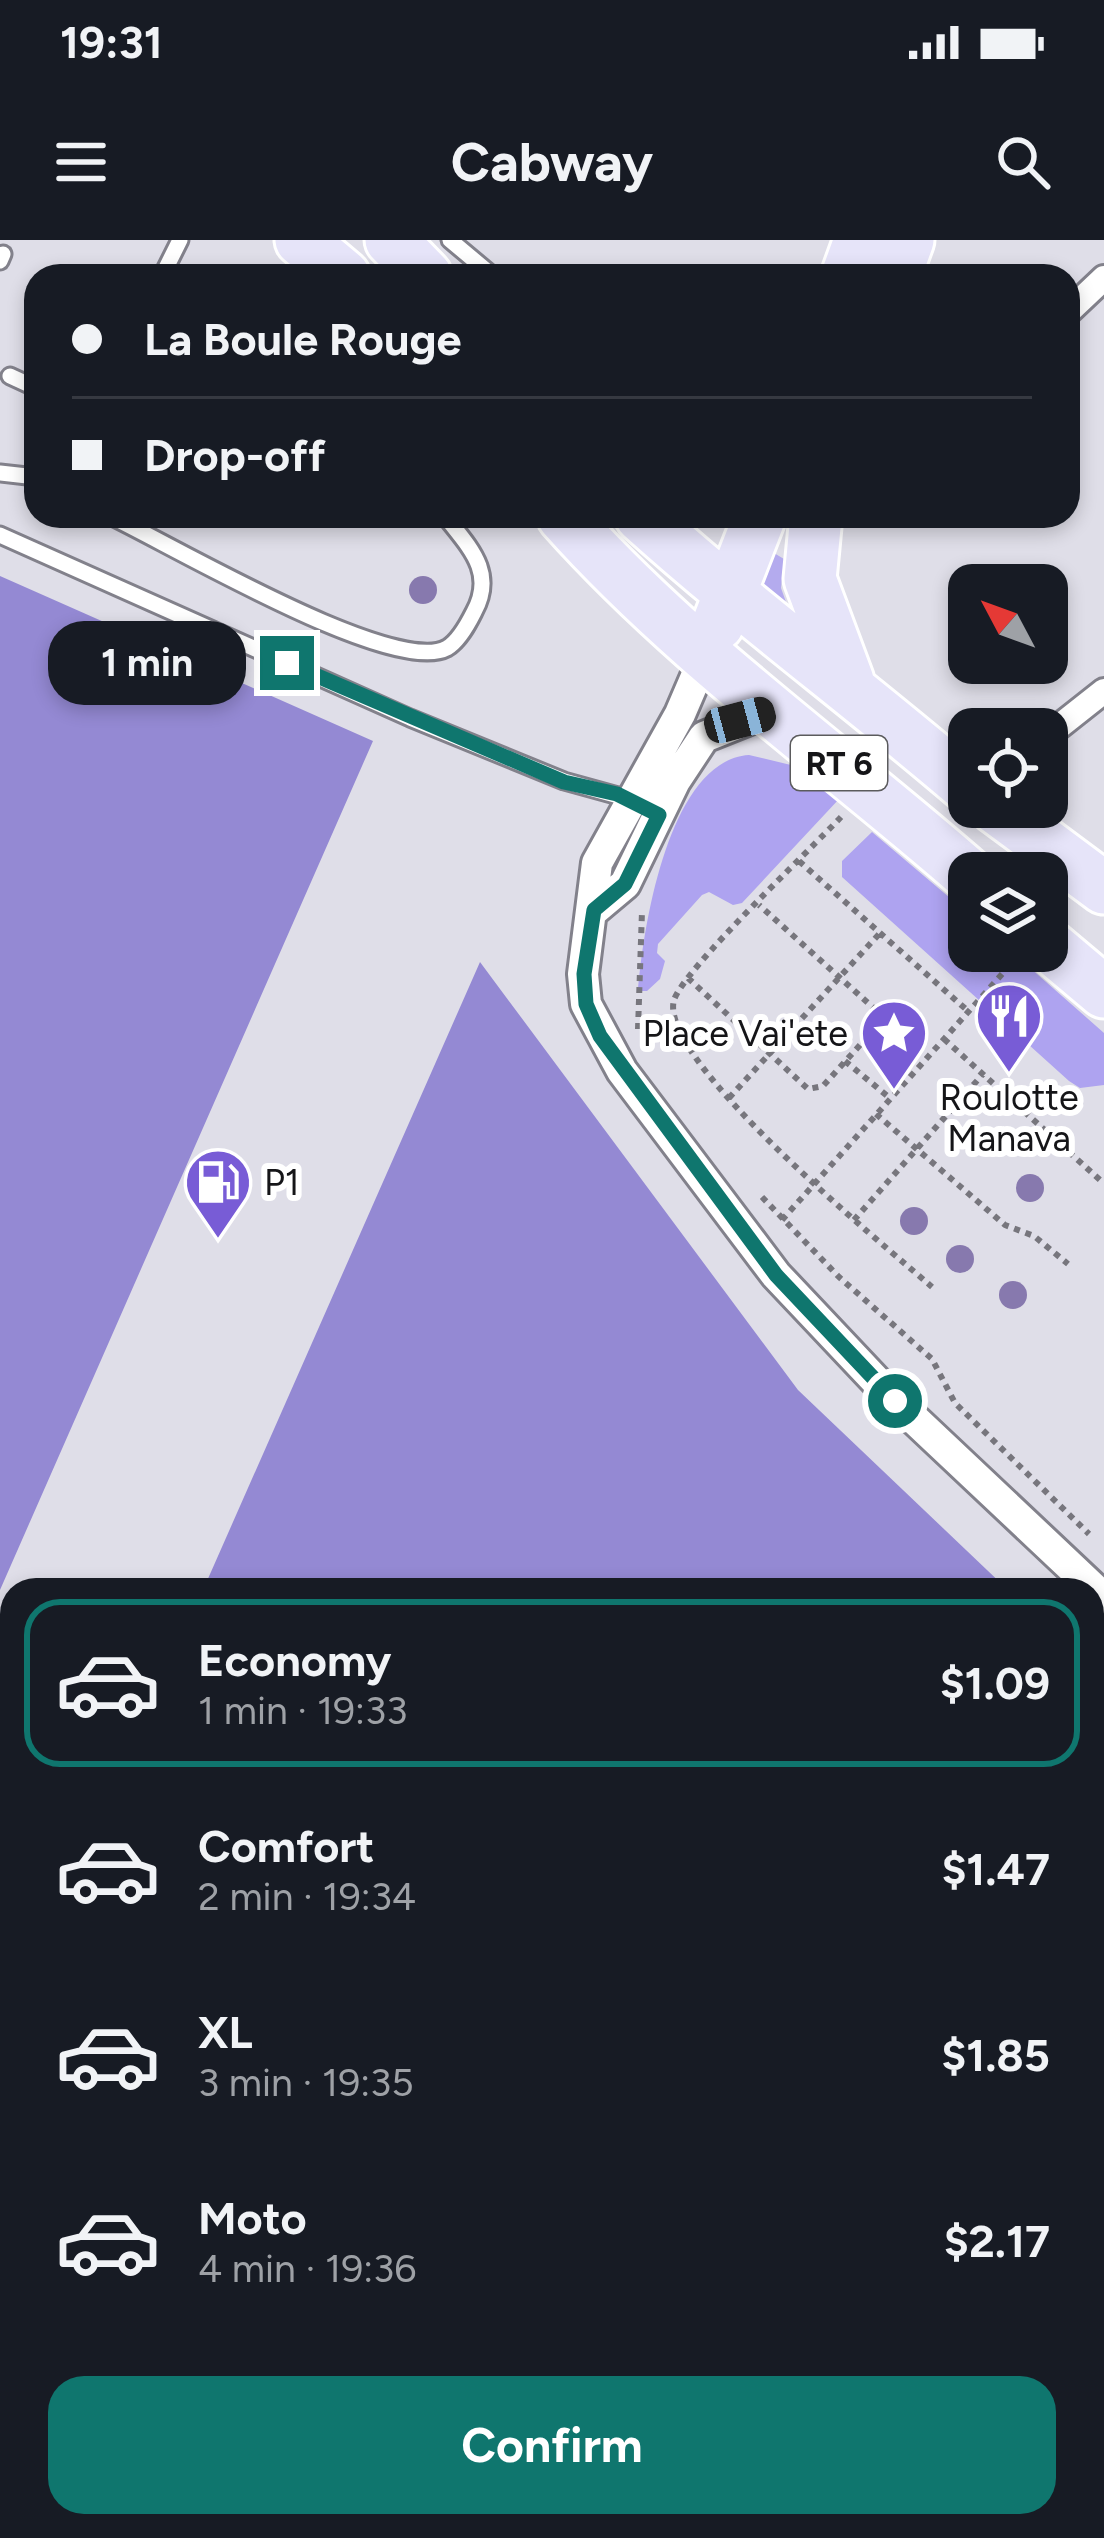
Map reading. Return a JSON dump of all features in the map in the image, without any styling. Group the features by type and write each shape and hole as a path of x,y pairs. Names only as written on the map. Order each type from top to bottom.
{"main road":[{"path":"301,240 330,264"},
{"path":"391,240 414,264"},
{"name":"RT 6","path":"575,528 704,658 854,774 948,857"},
{"name":"RT 6","path":"654,528 730,597 851,687 948,770"},
{"path":"704,658 756,528"},
{"path":"815,528 810,579 851,687"},
{"path":"1025,828 1102,882"},
{"path":"1068,962 1104,992"}],"street":[{"path":"1080,301 1104,278"},
{"path":"704,658 597,863 585,954 586,1004 622,1071 776,1275 867,1373 1083,1578"},
{"path":"1068,719 1104,691"},
{"path":"594,910 625,884 704,737 719,727 769,712"}],"lane":[{"path":"450,240 479,264"},
{"path":"10,376 24,382"},
{"path":"150,528 355,637 418,654 446,648 465,630 483,595 484,571 454,528"},
{"path":"0,535 410,718 564,782 631,799 659,815"}],"path":[{"path":"851,807 688,978 673,1002 675,1026 730,1098 814,1184 932,1287"},
{"path":"799,861 968,1011"},
{"path":"688,978 808,1089 824,1086 878,1025 878,1012 758,904"},
{"path":"644,905 635,1000 644,1045"},
{"path":"730,1098 880,933"},
{"path":"782,1220 1004,972"},
{"path":"944,1039 1100,1180"},
{"path":"845,1060 891,1099"},
{"path":"854,1220 983,1074"},
{"path":"876,1114 1005,1225 1034,1236 1068,1264"},
{"path":"751,1186 932,1360 955,1403 1104,1550"}],"shaded area":[{"path":"769,550 784,559 781,588 792,619 761,600 760,579"},
{"path":"0,576 373,741 5,1578 0,1578"},
{"path":"749,755 791,765 840,798 742,903 733,905 709,892 702,895 658,944 657,953 665,961 660,979 647,991 638,991 654,890 680,815 699,785 721,764"},
{"path":"872,832 948,896 948,972 1035,972 1104,1033 1104,1085 1080,1088 1069,1081 842,877 842,861"},
{"path":"480,962 798,1390 995,1578 208,1578"}],"place":[{"name":"Roulotte Manava","path":"1009,1075"},
{"name":"Place Vai'ete","path":"894,1092"},
{"name":"P1","path":"218,1241"}],"route":[{"path":"287,663 564,782 617,794 659,815 625,884 594,910 587,934 586,1004 622,1071 776,1275 895,1401"}]}
